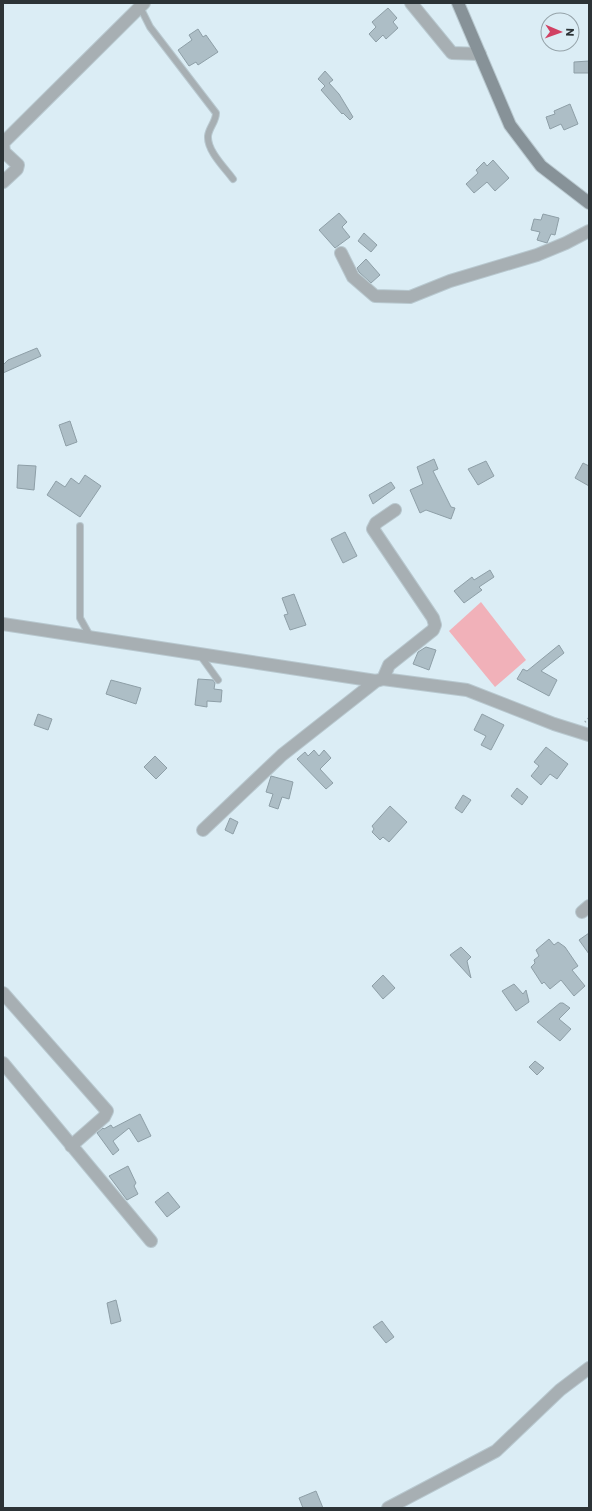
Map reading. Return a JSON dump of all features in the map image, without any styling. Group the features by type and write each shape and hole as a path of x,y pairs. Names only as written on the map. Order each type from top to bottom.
{"main road":[{"path":"458,3 510,125 541,166 589,203"}],"street":[{"path":"411,3 452,53 480,54"},
{"path":"3,182 17,169 18,165 4,152 3,143 142,5"},
{"path":"341,253 353,277 375,296 410,297 450,281 537,254 566,243 589,231"},
{"path":"203,830 282,756 379,680 389,665 433,630 435,625 433,618 373,529 376,523 395,510"},
{"path":"3,624 154,646 200,655 379,680 467,690 554,724 589,735"},
{"path":"3,993 107,1111 107,1114 71,1146"},
{"path":"3,1063 152,1241"},
{"path":"388,1508 496,1451 560,1390 589,1368"}],"lane":[{"path":"142,5 150,27 216,113 216,119 210,129 208,137 211,149 232,179"},
{"path":"80,526 80,618 90,636"},
{"path":"200,655 218,680"}],"shaded area":[{"path":"481,602 526,660 495,687 449,631"}],"building":[{"path":"388,8 397,18 393,22 398,28 386,39 383,35 376,42 369,34 376,27 372,22"},
{"path":"198,29 203,37 206,35 218,52 198,65 196,62 189,66 178,50 192,40 189,35"},
{"path":"589,61 589,73 574,73 574,62"},
{"path":"325,71 333,80 329,83 339,94 353,117 350,120 343,113 342,114 321,90 325,86 318,79"},
{"path":"570,104 578,124 564,130 561,124 550,129 546,117 555,114 554,111"},
{"path":"493,160 509,178 495,191 487,182 474,193 466,184 478,173 476,170 484,162 487,166"},
{"path":"339,213 347,222 342,227 350,237 335,248 319,230"},
{"path":"543,214 559,218 555,235 551,234 547,243 537,240 540,232 531,230 534,219 541,220"},
{"path":"364,233 377,245 371,252 358,241"},
{"path":"366,259 380,275 371,283 359,272 357,268"},
{"path":"37,348 41,356 3,373 3,365 8,360"},
{"path":"70,421 77,442 66,446 59,425"},
{"path":"434,459 438,469 433,471 451,507 455,508 451,519 426,510 420,513 410,490 423,484 417,467"},
{"path":"486,461 494,476 478,485 468,469"},
{"path":"583,463 589,466 589,486 575,478"},
{"path":"18,465 36,466 34,490 17,488"},
{"path":"85,475 101,486 80,517 47,495 56,481 65,487 71,478 79,484"},
{"path":"391,482 395,488 373,504 369,495"},
{"path":"345,532 357,556 343,563 331,539"},
{"path":"490,570 494,577 479,587 482,590 464,603 454,591 472,577 474,580"},
{"path":"294,594 306,625 290,630 284,615 288,614 282,598"},
{"path":"559,645 564,653 541,671 557,680 549,696 517,679 523,669 527,671"},
{"path":"426,647 436,650 429,670 413,664 418,652"},
{"path":"198,679 213,680 215,683 214,689 222,690 221,702 207,701 207,707 195,705"},
{"path":"111,680 141,688 136,704 106,694"},
{"path":"38,714 52,719 48,730 34,725"},
{"path":"482,714 504,725 491,750 481,745 486,736 474,730"},
{"path":"546,747 568,764 557,779 550,774 541,785 531,776 539,766 534,762"},
{"path":"314,750 319,756 324,750 331,758 320,769 333,783 326,789 297,759 305,752 308,756"},
{"path":"155,756 167,768 156,779 144,767"},
{"path":"271,776 293,782 289,799 282,797 278,809 269,806 273,794 266,792"},
{"path":"517,788 528,797 522,805 511,796"},
{"path":"463,795 471,800 462,813 455,808"},
{"path":"390,806 407,822 389,842 383,837 380,840 372,832 374,829 372,826"},
{"path":"230,818 238,822 233,834 225,830"},
{"path":"589,933 589,954 579,940"},
{"path":"549,939 554,945 558,942 565,947 578,966 572,970 585,986 574,996 561,980 550,989 544,982 542,984 531,967 535,963 534,960 539,956 536,950"},
{"path":"461,947 471,957 467,961 471,978 450,955"},
{"path":"383,975 395,988 383,999 372,986"},
{"path":"514,984 523,994 526,990 529,1002 516,1011 502,991"},
{"path":"560,1003 563,1003 570,1008 559,1019 571,1029 560,1041 537,1022"},
{"path":"535,1061 544,1068 537,1075 529,1067"},
{"path":"140,1114 151,1136 138,1142 129,1128 113,1141 119,1150 113,1155 97,1133 103,1128 104,1129 111,1125 113,1128"},
{"path":"128,1166 136,1183 134,1186 138,1194 127,1200 109,1176"},
{"path":"168,1192 180,1207 167,1217 155,1202"},
{"path":"116,1300 121,1321 111,1324 107,1303"},
{"path":"382,1321 394,1337 386,1343 373,1327"},
{"path":"316,1491 323,1508 303,1508 299,1498"}]}
